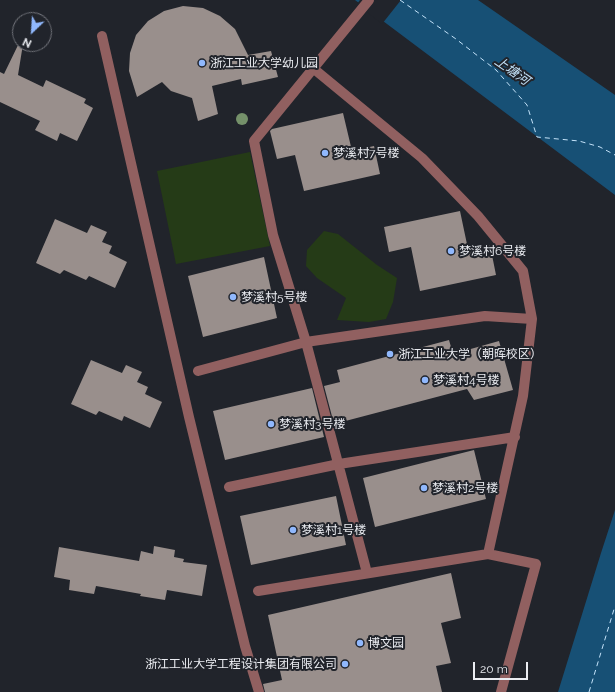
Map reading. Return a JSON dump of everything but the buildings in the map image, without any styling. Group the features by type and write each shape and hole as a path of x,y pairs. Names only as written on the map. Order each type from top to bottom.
{"street":[{"path":"367,573 306,342 273,235 254,141 369,0"},
{"path":"102,36 189,417 245,646 260,692"},
{"path":"314,69 422,158 478,216 524,271 532,319 523,396 488,554"},
{"path":"198,371 306,342 485,316 532,319"},
{"path":"229,487 339,464 514,437"},
{"path":"258,591 488,554 536,564 501,692"}],"green space":[{"path":"250,152 270,246 176,264 157,171"},
{"path":"324,231 338,234 377,265 397,278 393,302 386,319 369,322 337,320 346,298 317,278 306,266 307,250"}],"water":[{"name":"上塘河","path":"355,0 478,0 615,95 615,195"},
{"path":"615,510 615,692 558,692 601,553"}],"pier":[{"path":"360,0 401,0 382,24 357,4"}],"ferry route":[{"path":"400,0 456,39 496,70 527,105 537,137 579,141 600,147 615,155"},
{"path":"589,692 615,606"}],"place":[{"name":"浙江工业大学幼儿园","path":"202,63"},
{"name":"梦溪村7号楼","path":"325,153"},
{"name":"梦溪村6号楼","path":"451,251"},
{"name":"梦溪村5号楼","path":"233,297"},
{"name":"浙江工业大学（朝晖校区）","path":"390,354"},
{"name":"梦溪村4号楼","path":"425,380"},
{"name":"梦溪村3号楼","path":"271,424"},
{"name":"梦溪村2号楼","path":"424,488"},
{"name":"梦溪村1号楼","path":"293,530"},
{"name":"博文园","path":"360,643"},
{"name":"浙江工业大学工程设计集团有限公司","path":"345,664"}]}
